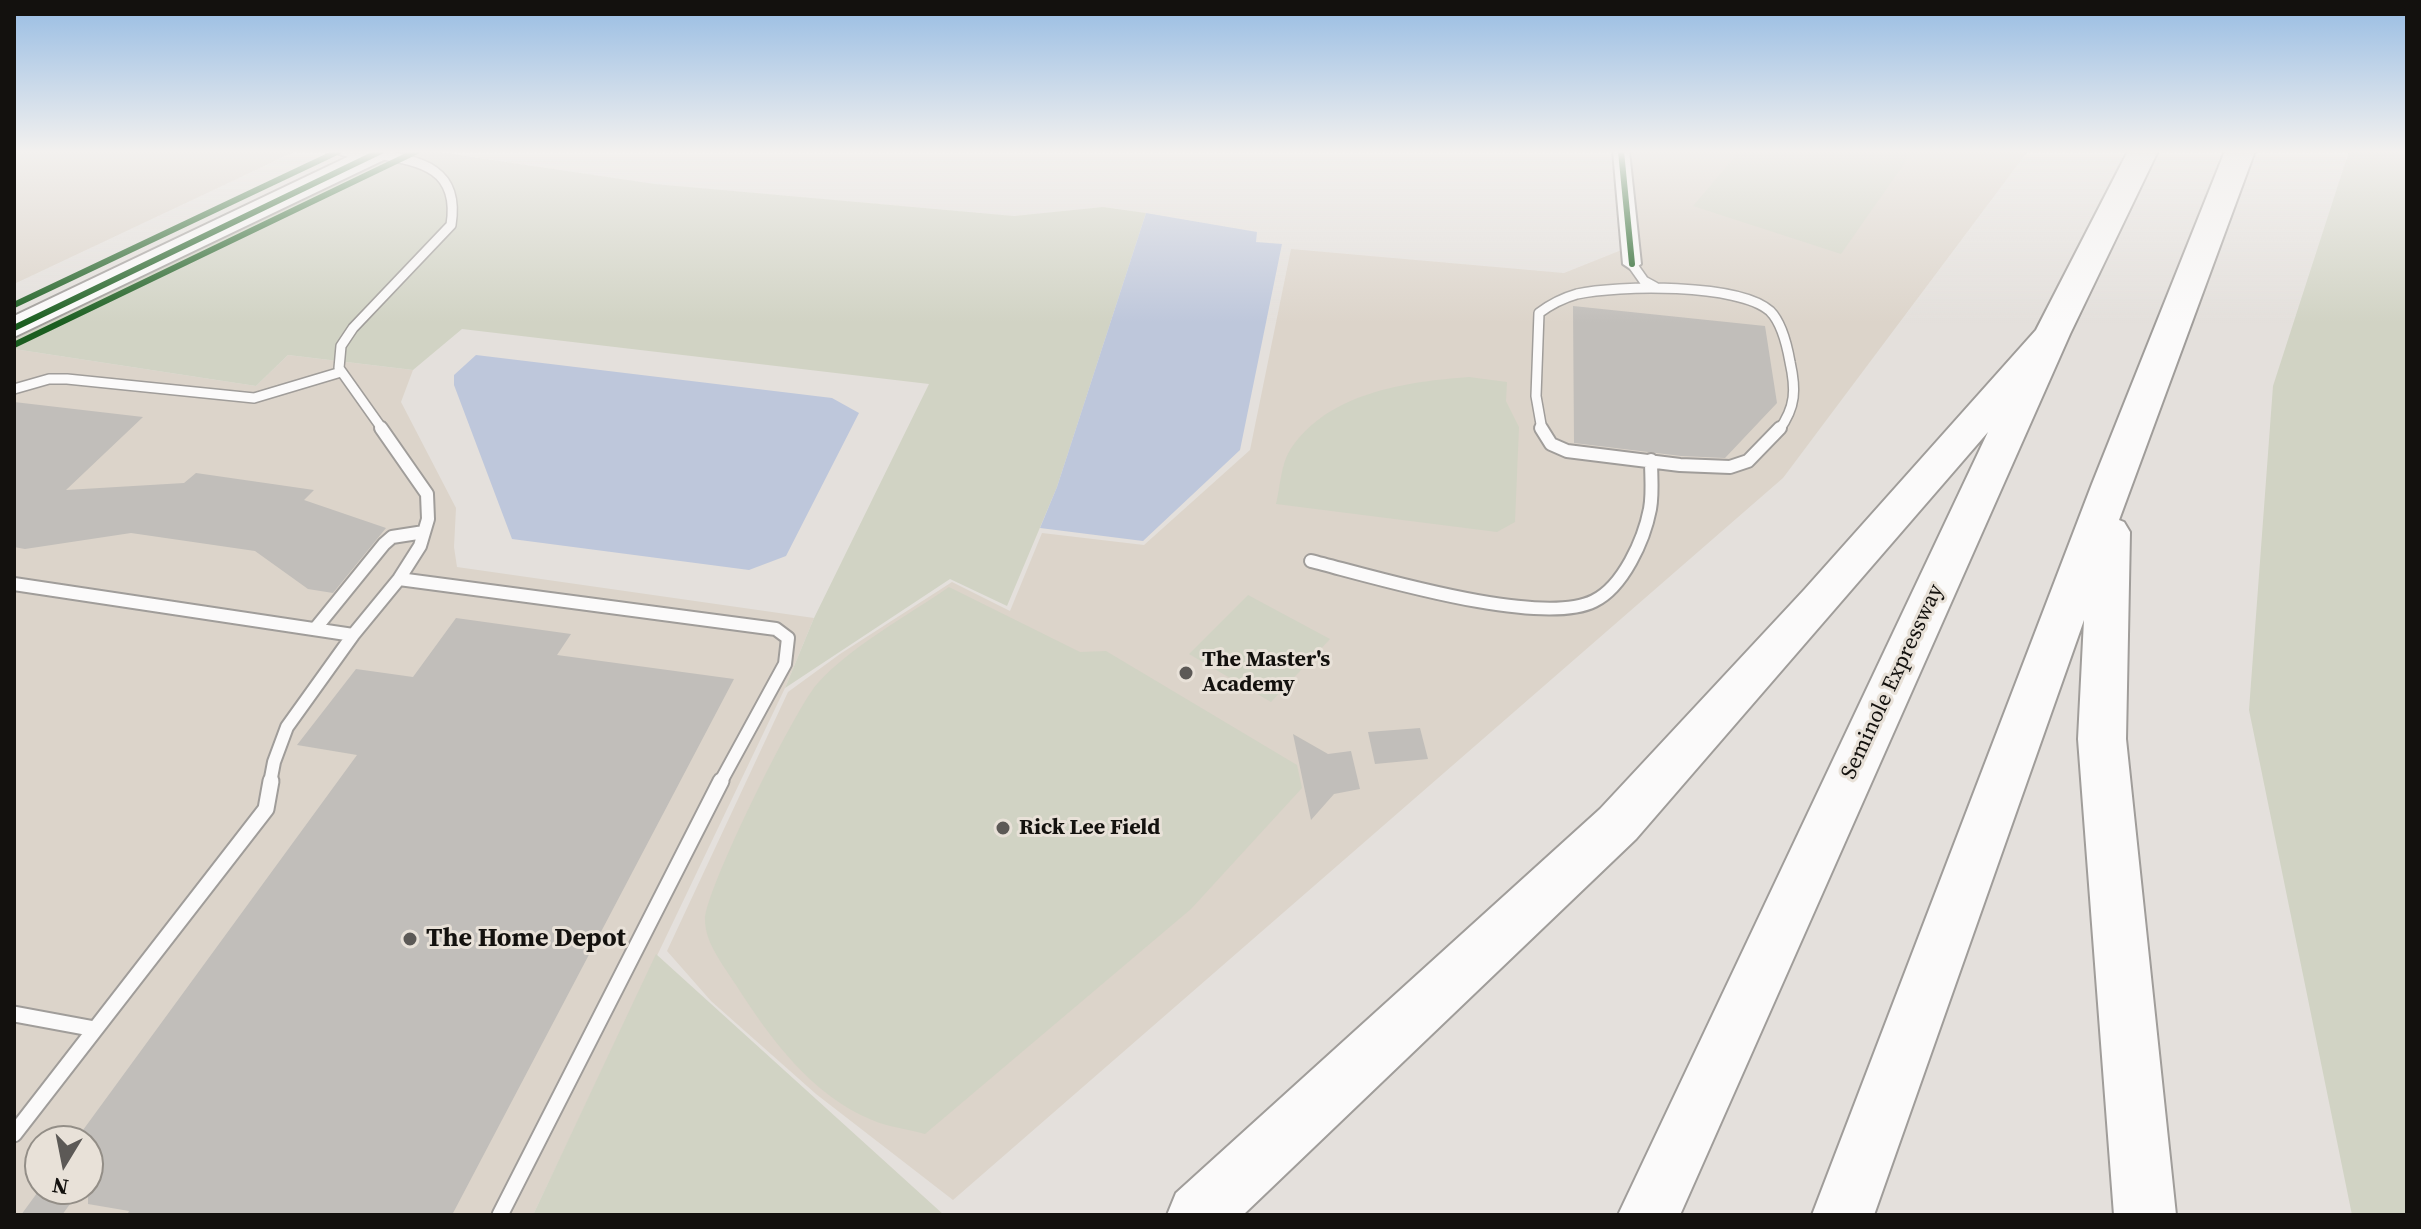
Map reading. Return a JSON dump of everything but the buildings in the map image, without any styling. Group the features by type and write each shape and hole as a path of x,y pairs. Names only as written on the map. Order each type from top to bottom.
{"highway":[{"name":"Seminole Expressway","path":"1649,1215 2052,334 2114,208"},
{"path":"1843,1215 2112,484 2218,208"},
{"path":"1198,1215 1618,824 1819,601 2052,334"},
{"path":"2112,484 2103,639 2102,739 2145,1215"}],"main road":[{"path":"14,305 219,208"},
{"path":"14,328 263,208"}],"street":[{"path":"1627,208 1632,264"}],"lane":[{"path":"14,1134 266,809 274,762 287,727 353,635 399,579 420,546 428,519 427,494 341,372 341,346 353,328 451,225 456,208"},
{"path":"1632,264 1644,281 1655,287"},
{"path":"1655,287 1743,298 1769,310 1781,324 1795,404 1787,419 1745,462 1712,467 1651,460 1556,448 1547,441 1536,405 1539,313 1550,302 1570,296 1655,287"},
{"path":"14,389 49,379 67,379 254,398 341,372"},
{"path":"1311,561 1489,602 1526,608 1582,606 1604,594 1639,542 1650,510 1651,460"},
{"path":"315,629 384,544 392,537 424,532"},
{"path":"399,579 776,629 788,638 785,664 702,815 500,1215"},
{"path":"14,584 353,635"},
{"path":"14,1014 95,1029"}],"shaded area":[{"path":"14,208 174,208 14,284"},
{"path":"285,208 928,208 1014,216 1113,208 1146,213 1057,487 1007,606 950,579 785,688 814,618 929,384 462,329 413,370 288,355 256,386 14,349 14,338"},
{"name":"The Master's Academy","path":"1626,208 1985,208 1783,478 953,1200 816,1094 711,1001 667,951 788,692 840,654 952,582 1010,611 1042,533 1144,545 1250,450 1291,249 1564,273 1629,247"},
{"path":"1700,208 1873,208 1841,254"},
{"path":"2330,208 2407,208 2407,1215 2352,1215 2249,710 2273,386"},
{"path":"14,349 256,386 288,355 413,370 401,402 456,508 454,547 457,567 814,618 785,688 533,1215 14,1215"},
{"path":"1469,377 1507,382 1506,401 1519,427 1515,522 1497,532 1276,504 1290,450 1306,430 1325,415 1347,403 1395,387"},
{"name":"Rick Lee Field","path":"949,587 1080,652 1106,651 1297,765 1302,788 1191,909 925,1134 872,1120 830,1096 811,1080 778,1044 749,1005 712,946 705,920 734,839 790,727 817,684 863,644"},
{"path":"1248,595 1330,639 1271,702 1189,654"},
{"path":"656,954 944,1215 533,1215"}],"water":[{"path":"1146,213 1257,232 1256,242 1282,244 1240,450 1143,541 1040,528 1057,487"},
{"path":"476,355 832,398 859,413 786,556 749,570 512,539 454,385 454,375"}],"cycle path":[{"path":"14,305 218,208"},
{"path":"14,328 262,208"},
{"path":"14,345 298,208"},
{"path":"1627,208 1632,264"}],"place":[{"name":"The Master's Academy","path":"1186,673"},
{"name":"Rick Lee Field","path":"1003,828"},
{"name":"The Home Depot","path":"410,939"}]}
